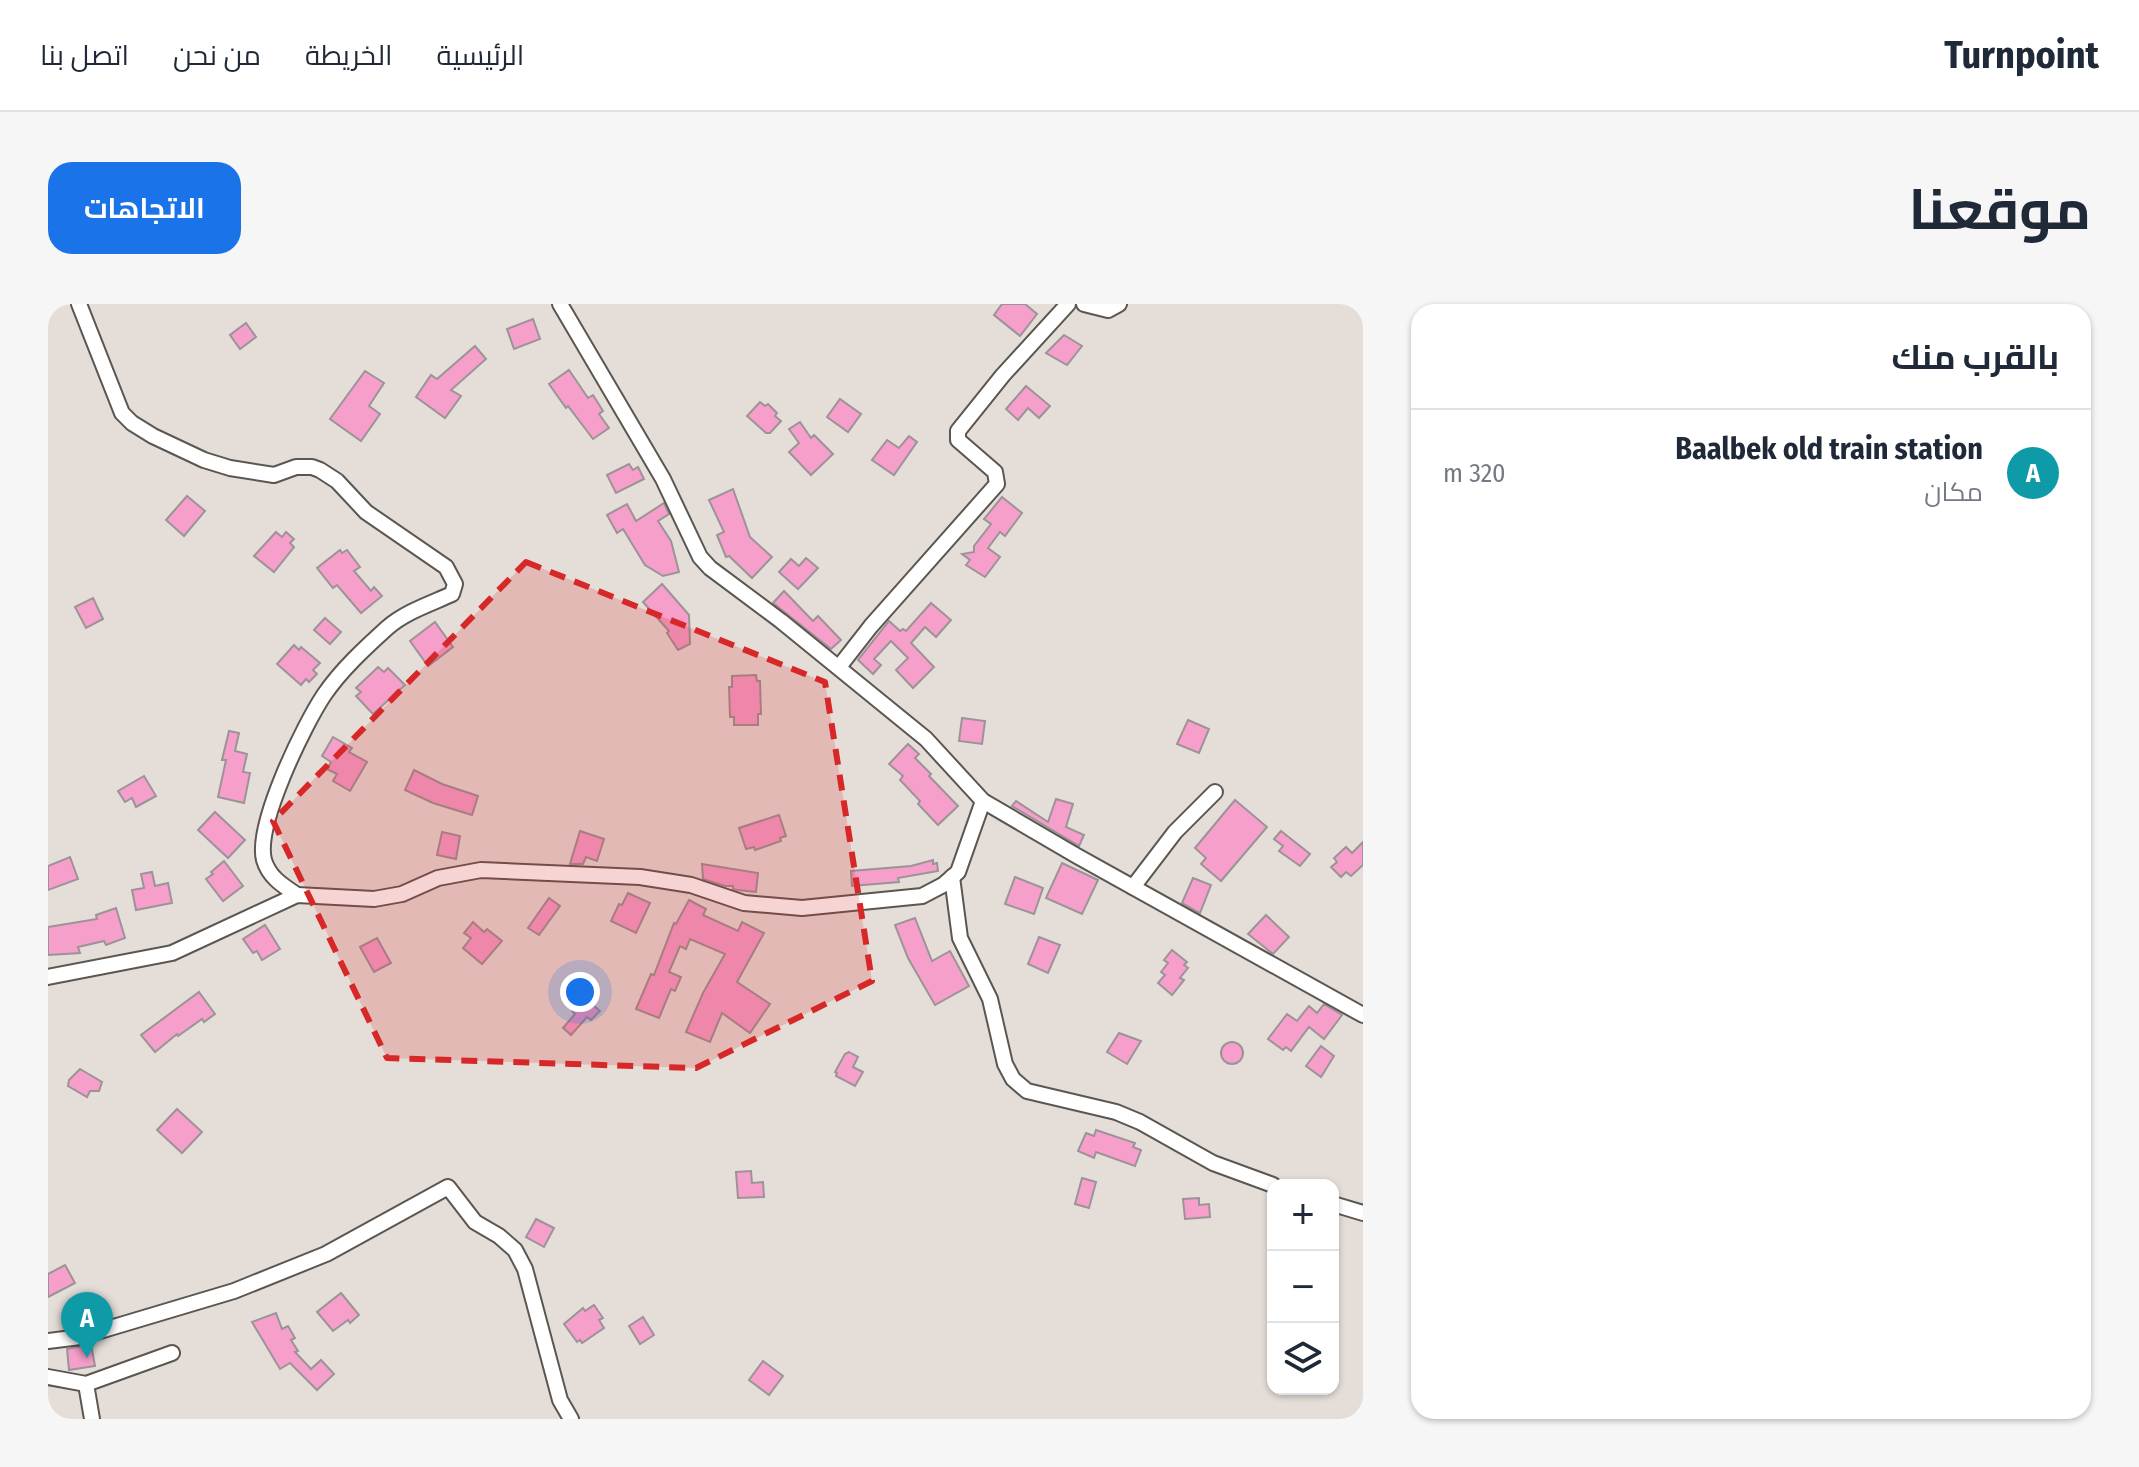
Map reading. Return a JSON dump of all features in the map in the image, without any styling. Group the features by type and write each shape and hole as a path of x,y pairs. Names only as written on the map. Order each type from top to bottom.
{"street":[{"path":"79,304 122,413 132,423 179,450 230,468 274,475 296,467 320,470 337,481 366,512 446,567 455,584 452,594 389,626 339,676 312,717 277,789 263,839 269,872 277,882 297,895"},
{"path":"560,304 663,479 700,557 926,739 983,801 1363,1015"},
{"path":"839,667 871,626 997,484 995,472 958,440 958,431 1003,375 1068,304"},
{"path":"1084,304 1101,310 1113,309 1119,304"},
{"path":"1133,887 1175,832 1215,792"},
{"path":"48,977 172,953 297,895 374,899 402,894 438,878 481,870 640,877 691,885 744,903 802,908 922,896 943,885 958,872 983,801"},
{"path":"952,877 960,938 990,999 1005,1064 1013,1079 1027,1091 1116,1112 1213,1163 1267,1183"},
{"path":"48,1341 80,1337 234,1291 326,1254 448,1187 475,1222 515,1250 525,1269 560,1400 571,1419"},
{"path":"1339,1206 1363,1213"},
{"path":"48,1377 86,1384 172,1353"},
{"path":"86,1384 92,1419"}],"highlighted area":[{"path":"526,562 825,682 872,981 696,1068 387,1058 273,821"}],"building":[{"path":"1002,304 1025,304 1037,314 1020,336 994,315"},
{"path":"533,319 540,339 514,349 507,329"},
{"path":"246,323 256,337 240,349 230,335"},
{"path":"1064,335 1082,346 1067,365 1046,353"},
{"path":"475,346 486,359 451,390 461,396 445,418 416,397 431,375 437,379"},
{"path":"569,370 588,398 593,395 603,411 599,414 609,428 593,439 549,384"},
{"path":"365,371 384,383 369,406 380,414 361,441 330,419"},
{"path":"1026,386 1050,406 1039,418 1028,408 1018,420 1006,409"},
{"path":"840,399 861,414 848,432 827,417"},
{"path":"760,402 765,406 768,404 781,421 770,433 747,416"},
{"path":"800,422 811,438 814,435 833,454 811,475 789,452 799,443 789,429"},
{"path":"909,436 917,442 894,475 872,460 887,440 899,448"},
{"path":"629,464 633,470 638,467 644,479 616,493 607,475"},
{"path":"733,489 750,537 772,557 752,578 729,556 726,557 717,535 724,532 709,500"},
{"path":"187,496 205,511 184,536 166,520"},
{"path":"1002,497 1022,513 1005,536 1000,532 988,548 1000,557 985,577 966,565 970,560 962,554 974,552 974,546 991,524 984,519"},
{"path":"664,503 669,514 658,521 671,541 679,572 663,576 645,565 623,529 617,533 607,515 627,504 636,521"},
{"path":"276,532 282,537 286,532 294,539 290,543 294,547 274,572 254,556"},
{"path":"340,550 342,553 347,550 360,567 354,571 371,591 374,587 382,596 361,613 337,585 333,588 317,568"},
{"path":"806,558 818,568 798,589 779,572 791,559 799,566"},
{"path":"662,584 689,615 690,644 678,650 667,633 669,631 643,602"},
{"path":"784,591 813,621 818,616 841,640 831,649 773,603"},
{"path":"93,598 103,619 86,628 75,607"},
{"path":"931,603 951,620 936,637 925,627 911,643 934,667 913,688 896,670 908,658 891,641 874,659 881,665 873,674 858,660 889,621 900,631 906,631"},
{"path":"325,618 341,632 330,644 314,630"},
{"path":"435,622 453,647 428,666 410,641"},
{"path":"294,645 320,663 313,670 317,674 301,685 277,664"},
{"path":"378,667 384,672 388,668 405,685 373,714 356,696 361,692 356,688"},
{"path":"756,675 757,681 760,681 761,714 758,714 758,725 734,725 734,717 730,717 729,687 732,687 732,676"},
{"path":"962,718 985,721 982,744 959,741"},
{"path":"1188,720 1209,729 1199,753 1177,744"},
{"path":"229,731 239,733 235,751 247,754 243,772 250,773 244,803 218,797"},
{"path":"333,737 352,748 349,752 367,762 350,791 333,781 337,774 327,769 331,762 322,756"},
{"path":"908,744 919,754 915,758 931,774 929,776 958,806 938,825 900,780 903,776 889,764"},
{"path":"414,770 442,784 478,796 472,815 405,790"},
{"path":"144,776 156,796 136,807 132,798 125,802 118,791"},
{"path":"1056,799 1073,804 1066,827 1084,835 1079,846 1012,806 1016,801 1048,822"},
{"path":"1235,800 1267,827 1221,881 1201,864 1206,858 1195,848"},
{"path":"215,812 245,840 228,858 198,830"},
{"path":"779,815 786,836 780,838 781,841 755,850 754,847 746,849 739,828"},
{"path":"580,831 604,839 597,861 586,857 583,864 570,864"},
{"path":"1281,831 1310,854 1300,866 1279,851 1283,846 1274,839"},
{"path":"442,832 460,836 456,859 437,855"},
{"path":"1363,842 1363,865 1351,876 1346,872 1341,877 1331,867 1337,862 1334,858 1346,847 1352,853"},
{"path":"70,857 78,879 48,890 48,866"},
{"path":"933,860 933,864 937,863 938,871 898,878 899,882 852,886 851,871 911,866"},
{"path":"224,861 243,886 223,901 206,879"},
{"path":"1062,863 1098,880 1082,914 1046,898"},
{"path":"702,864 758,873 756,892 737,890 733,886 703,879"},
{"path":"152,872 155,886 168,883 172,903 136,910 132,890 144,888 141,874"},
{"path":"1015,877 1043,888 1034,914 1005,904"},
{"path":"1193,878 1211,885 1200,913 1182,903"},
{"path":"628,893 650,903 636,933 611,921"},
{"path":"549,898 560,906 539,935 528,928"},
{"path":"689,900 706,909 703,915 738,931 742,922 764,933 737,982 770,1004 750,1033 722,1013 710,1042 686,1032 725,954 690,939 686,949 680,946 669,972 681,977 675,991 671,989 659,1018 636,1009 651,974 654,975 674,923"},
{"path":"116,908 125,938 106,945 104,941 78,947 80,953 48,955 48,927 97,919 96,915"},
{"path":"1266,915 1289,937 1273,954 1248,934"},
{"path":"915,918 932,961 950,951 969,986 935,1005 908,958 895,925"},
{"path":"473,922 502,941 482,964 463,948 471,938 464,933"},
{"path":"265,925 280,949 262,960 243,939"},
{"path":"1039,937 1060,945 1048,973 1028,964"},
{"path":"377,938 391,963 374,972 360,947"},
{"path":"1172,950 1187,962 1184,965 1188,968 1180,978 1184,980 1172,995 1158,983 1165,975 1161,972 1168,963 1164,960"},
{"path":"199,992 215,1014 177,1034 155,1052 141,1035"},
{"path":"584,997 600,1011 591,1020 587,1017 571,1035 563,1028"},
{"path":"1324,1004 1342,1015 1324,1039 1309,1027 1291,1051 1286,1047 1283,1050 1268,1039 1287,1014 1297,1021 1309,1006 1317,1013"},
{"path":"1119,1033 1141,1041 1127,1064 1107,1052"},
{"path":"1232,1042 1240,1045 1243,1053 1240,1061 1232,1064 1224,1061 1221,1053 1224,1045"},
{"path":"1321,1046 1334,1056 1321,1077 1306,1066"},
{"path":"849,1052 858,1057 853,1067 863,1072 855,1086 836,1076 835,1072"},
{"path":"80,1069 102,1082 99,1091 90,1091 87,1097 68,1086 69,1080"},
{"path":"177,1109 202,1132 182,1153 157,1130"},
{"path":"1096,1130 1135,1143 1133,1147 1141,1150 1135,1166 1096,1152 1094,1158 1078,1151 1086,1133 1094,1136"},
{"path":"751,1171 752,1183 763,1182 764,1197 738,1198 736,1172"},
{"path":"1082,1178 1096,1182 1089,1208 1075,1204"},
{"path":"1199,1198 1199,1205 1209,1204 1210,1217 1185,1219 1183,1199"},
{"path":"536,1219 554,1228 544,1247 526,1237"},
{"path":"65,1265 75,1283 48,1297 48,1274"},
{"path":"341,1293 359,1315 333,1331 317,1312"},
{"path":"594,1305 603,1318 599,1320 604,1328 582,1343 580,1340 577,1342 564,1324 583,1308 585,1311"},
{"path":"276,1313 282,1329 288,1326 295,1338 291,1340 298,1351 295,1352 311,1369 321,1360 334,1374 317,1390 290,1363 280,1369 252,1322"},
{"path":"643,1317 654,1335 640,1344 629,1326"},
{"path":"91,1344 95,1366 69,1370 67,1349"},
{"path":"763,1361 783,1376 769,1395 749,1380"}],"place":[{"name":"Baalbek old train station","path":"87,1358"}]}
